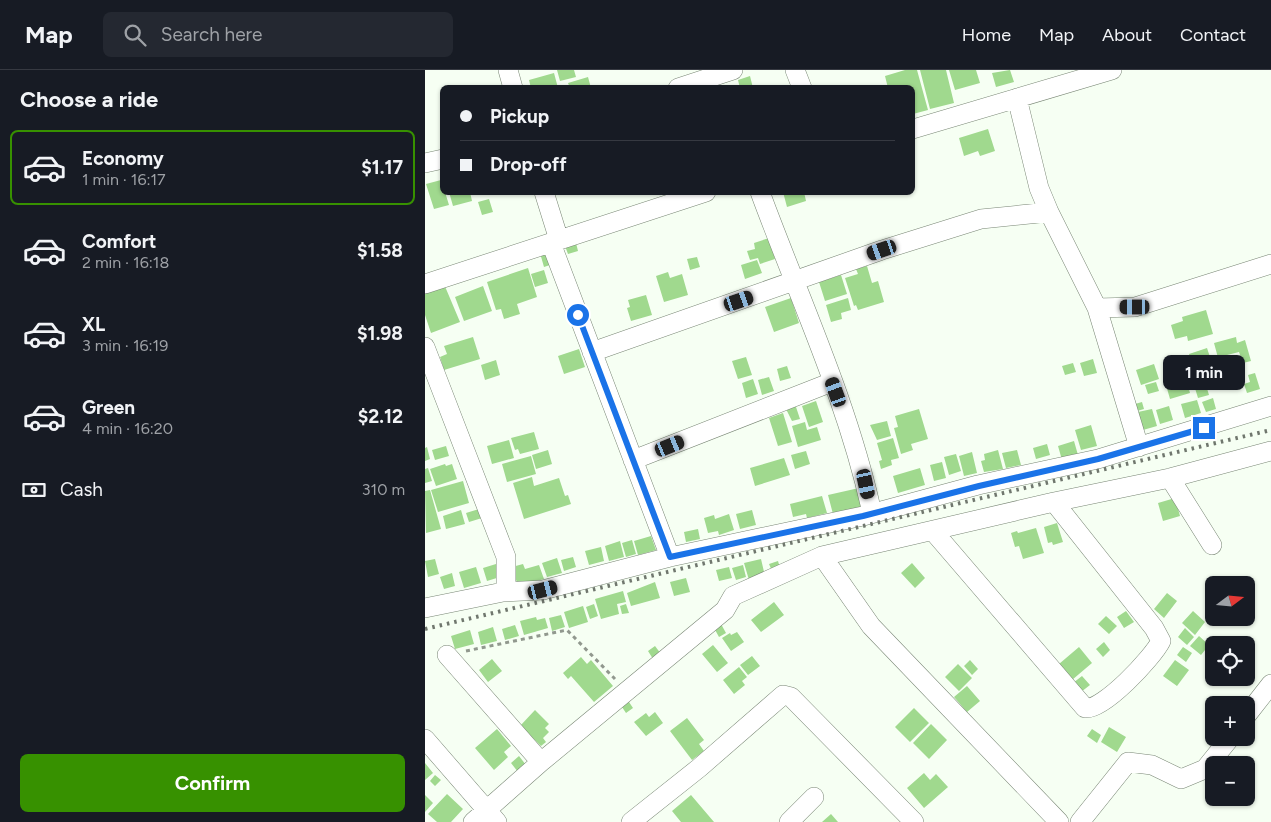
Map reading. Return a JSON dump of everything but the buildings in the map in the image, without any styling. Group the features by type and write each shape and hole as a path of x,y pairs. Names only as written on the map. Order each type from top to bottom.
{"street":[{"path":"508,70 512,85"},
{"path":"687,85 733,70"},
{"path":"795,70 801,85"},
{"path":"915,128 1111,70"},
{"path":"1017,98 1039,188 1097,308 1139,447"},
{"path":"425,163 440,160"},
{"path":"546,195 555,242 592,352 670,557"},
{"path":"425,284 697,195"},
{"path":"761,195 832,382 866,484 872,513"},
{"path":"592,352 981,219 1049,212"},
{"path":"1097,308 1135,307 1271,264"},
{"path":"425,347 506,557 506,592"},
{"path":"633,460 832,382"},
{"path":"425,608 506,592 543,590 670,557 872,513 1139,447 1271,406"},
{"path":"425,739 485,818 541,762 725,610 733,596 822,556 1054,502 1170,478 1271,451"},
{"path":"1170,478 1212,546"},
{"path":"933,531 1085,708 1091,709 1102,704 1155,652 1161,641 1154,628 1054,502"},
{"path":"822,556 871,626 1059,822"},
{"path":"447,655 541,762"},
{"path":"1255,704 1271,684"},
{"path":"631,822 699,768 783,695 791,697 914,822"},
{"path":"1080,822 1128,762 1152,766 1181,779 1205,769 1223,746"},
{"path":"789,822 815,797"}],"path":[{"path":"447,655 567,630 591,652 626,693"}],"railway":[{"path":"425,629 1271,430"}],"route":[{"path":"578,315 670,557 863,516 979,486 1098,459 1204,428"}]}
